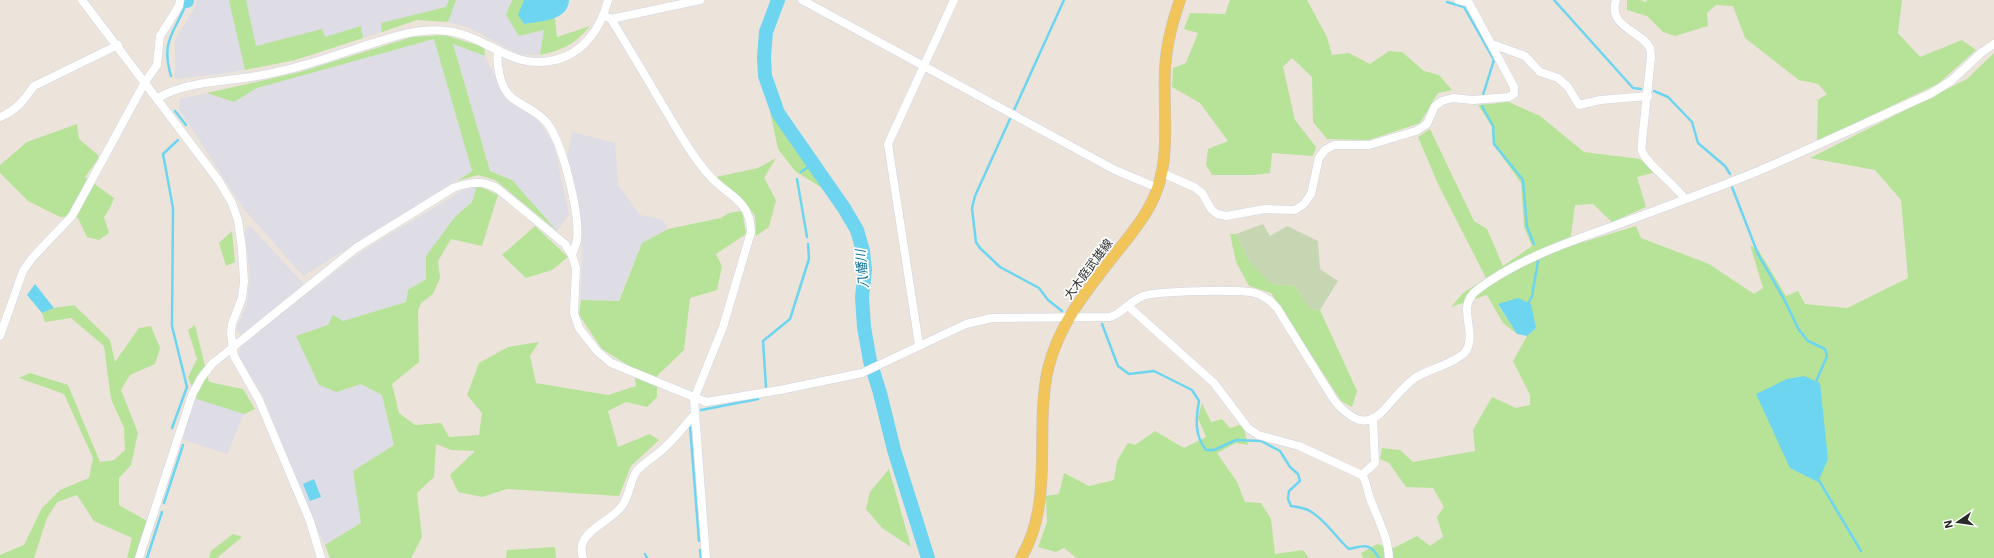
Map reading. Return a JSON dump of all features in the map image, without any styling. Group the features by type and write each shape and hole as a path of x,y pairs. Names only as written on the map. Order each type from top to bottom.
{"main road":[{"name":"大木庭武雄線","path":"1021,558 1034,526 1039,498 1044,395 1048,368 1059,337 1068,318 1091,284 1147,214 1158,188 1162,173 1165,148 1164,70 1170,27 1180,0"}],"street":[{"path":"82,0 158,98 219,181 232,203 238,220 242,248 244,282 242,298 232,324 231,334 236,364 259,400 310,521 321,558"},
{"path":"0,336 23,271 32,258 72,216 145,82 157,64 160,36 179,6 180,0"},
{"path":"158,98 172,90 258,76 299,67 402,34 426,30 448,31 472,38 520,60 538,63 556,60 584,45 594,34 608,0"},
{"path":"611,19 700,0"},
{"path":"802,0 1115,170 1158,188"},
{"path":"919,345 888,144 954,0"},
{"path":"1162,173 1194,187 1202,193 1211,208 1217,214 1226,216 1276,208 1295,210 1304,204 1311,194 1319,158 1325,150 1334,145 1369,145 1416,131 1427,124 1436,106 1442,101 1453,98 1473,100 1509,97 1514,94 1514,87 1492,44 1469,3 1458,0"},
{"path":"1616,0 1617,16 1624,28 1646,43 1650,49 1651,57 1648,96 1642,151 1680,191 1684,198"},
{"path":"602,15 611,19 692,154 716,183 740,201 747,210 751,220 751,232 723,327 694,399 706,558"},
{"path":"1492,44 1524,56 1540,72 1558,78 1568,88 1579,105 1600,100 1648,96"},
{"path":"139,558 192,395 201,378 212,364 356,248 454,188 467,184 480,182 489,184 498,189 565,244 572,255 576,268 574,313 579,328 597,351 611,363 694,399 706,402 780,390 862,372 919,345 978,320 992,318 1110,317 1118,315 1136,299 1153,294 1240,291 1263,296 1277,308 1334,400 1345,413 1361,420 1373,418 1382,413 1415,378 1465,352 1470,342 1467,306 1470,296 1478,289 1545,251 1741,178 1930,94 1951,81 1982,52 1994,44"},
{"path":"0,116 11,113 26,98 34,86 118,45"},
{"path":"498,50 497,60 499,73 506,91 512,98 537,113 547,123 564,158 576,216 577,241 572,255"},
{"path":"1128,306 1214,383 1248,428 1258,435 1299,446 1362,475 1366,481 1370,497 1383,529 1389,558"},
{"path":"583,558 581,551 585,536 624,505 637,472 664,449 695,414"},
{"path":"1362,475 1375,464 1373,418"}],"shaded area":[{"path":"196,0 512,0 506,15 519,36 544,30 540,55 518,54 470,28 448,22 417,20 295,60 227,73 175,79 175,40 196,5"},
{"path":"435,39 472,171 303,276 244,209 179,109 180,99 316,71"},
{"path":"453,44 485,56 506,99 538,120 554,145 569,215 557,231 512,180 490,171"},
{"path":"572,132 615,143 618,185 640,215 662,219 668,229 642,243 618,301 581,300 582,250 567,157"},
{"path":"477,185 472,202 455,217 426,279 408,290 406,302 343,321 337,392 361,384 382,395 394,445 353,471 361,523 325,545 315,526 262,394 238,358 241,345 362,251 462,191"},
{"path":"250,226 304,284 243,336 236,329 247,304 250,276 245,230"},
{"path":"192,395 244,414 227,454 181,439"}],"green space":[{"path":"229,0 246,0 256,46 322,29 325,37 361,26 363,38 295,60 245,70"},
{"path":"449,0 456,0 448,22 417,20 382,32 381,23 446,7"},
{"path":"512,0 524,0 519,15 524,24 555,18 557,37 590,26 574,42 555,51 540,55 544,30 519,36 506,15"},
{"path":"1230,0 1307,0 1327,37 1332,55 1349,53 1370,64 1389,51 1402,52 1424,71 1439,75 1452,90 1438,93 1420,123 1369,140 1327,139 1313,122 1312,77 1292,58 1283,67 1295,120 1316,147 1313,156 1272,153 1270,173 1254,175 1212,175 1206,165 1208,149 1228,141 1200,103 1172,87 1173,68 1186,63 1198,33 1184,29 1190,13 1225,14"},
{"path":"1627,0 1641,0 1645,2 1648,0 1902,0 1898,33 1920,57 1962,40 1976,50 1938,84 1817,141 1818,100 1827,94 1818,84 1799,80 1745,38 1733,6 1716,5 1707,13 1708,26 1675,36 1663,32 1647,16 1627,10"},
{"path":"444,35 484,47 485,56 453,44 490,171 512,180 557,231 495,180 478,175 457,181 472,171 434,39 257,88 234,102 207,93 300,72 412,37"},
{"path":"1994,53 1994,558 1363,558 1361,553 1377,544 1394,548 1417,536 1430,546 1443,537 1437,517 1444,507 1433,488 1406,487 1389,463 1380,459 1382,448 1400,450 1413,462 1475,451 1473,430 1492,397 1516,408 1530,405 1530,395 1513,361 1527,336 1536,328 1498,305 1517,334 1503,323 1487,295 1451,307 1463,293 1486,278 1438,184 1418,137 1430,129 1474,221 1487,229 1503,266 1532,246 1524,227 1521,183 1493,144 1492,127 1478,105 1509,102 1540,116 1584,152 1640,159 1656,172 1637,177 1646,207 1612,222 1593,204 1575,205 1571,235 1567,247 1636,226 1641,238 1709,264 1754,294 1763,288 1750,245 1759,251 1786,296 1798,291 1805,304 1847,308 1908,278 1901,200 1875,170 1810,158 1967,79"},
{"path":"770,111 822,188 795,171 778,149"},
{"path":"77,124 79,139 98,155 98,159 85,177 114,198 104,217 109,233 99,240 87,237 78,218 60,217 28,201 0,173 0,165 27,142"},
{"path":"776,158 764,178 776,200 769,227 756,236 755,216 742,198 716,177 758,168"},
{"path":"477,185 498,195 482,246 451,239 438,261 440,278 433,294 421,303 418,311 419,362 392,384 399,413 415,425 441,423 449,437 479,435 482,413 467,395 479,363 508,347 539,342 530,356 536,383 608,395 636,386 634,369 602,349 579,315 581,300 619,301 642,243 668,229 721,218 729,213 742,211 746,234 716,254 722,266 717,290 690,298 684,350 657,376 657,397 647,407 626,402 608,411 618,447 650,434 659,440 631,466 619,496 507,489 482,497 458,492 450,475 475,451 451,450 436,444 434,477 417,493 422,537 411,558 330,558 325,545 361,523 353,471 394,445 382,395 361,384 337,392 319,385 296,336 328,325 333,315 343,321 406,302 408,290 426,279 426,256 455,217 472,202"},
{"path":"1263,224 1270,236 1287,226 1318,241 1320,269 1338,281 1320,310 1310,309 1295,286 1272,284 1250,263 1236,234"},
{"path":"535,226 568,257 552,270 526,278 502,255"},
{"path":"232,231 235,262 226,266 219,243"},
{"path":"1230,234 1236,234 1250,263 1272,284 1295,286 1310,309 1320,310 1357,391 1352,407 1341,401 1271,293 1249,286 1236,262"},
{"path":"74,305 110,340 115,362 139,328 151,326 160,348 155,364 130,375 121,390 138,433 131,465 119,478 119,505 147,521 136,558 127,558 132,538 94,521 77,495 57,502 47,518 34,558 0,558 0,555 24,545 42,508 60,490 89,478 93,458 64,394 19,378 30,373 68,385 100,462 114,460 125,450 124,428 111,399 104,346 71,318 45,322 42,313 54,308"},
{"path":"195,325 209,382 243,389 255,409 244,414 197,399 188,377 197,359 188,330"},
{"path":"1202,403 1211,422 1222,419 1230,428 1243,424 1248,445 1236,443 1217,453 1237,482 1245,502 1261,503 1271,519 1275,554 1303,550 1309,558 1077,558 1064,548 1056,552 1038,547 1047,522 1046,496 1059,494 1064,473 1089,486 1114,480 1117,461 1128,443 1135,445 1155,431 1184,448 1206,437 1198,418"},
{"path":"889,469 911,547 882,528 866,509 870,492"},
{"path":"233,534 242,537 217,558 209,558 211,551"},
{"path":"555,547 556,558 506,558 507,550"}],"water":[{"path":"524,0 569,0 564,12 559,16 545,21 524,24 518,15"},
{"path":"35,284 54,308 42,313 27,295"},
{"path":"1518,298 1531,304 1536,328 1527,336 1517,334 1498,304"},
{"path":"1804,376 1820,383 1828,459 1818,482 1790,468 1756,394 1787,379"},
{"path":"314,479 321,497 310,501 303,484"}],"waterway":[{"name":"八幡川","path":"778,0 766,32 764,57 765,76 778,113 844,208 857,230 863,251 865,270 862,297 864,327 870,361 880,393 894,450 928,558"},
{"path":"1062,311 1048,300 1039,288 1000,267 980,248 976,242 972,208 975,196 1064,0"},
{"path":"1554,0 1633,88 1641,89"},
{"path":"171,76 167,53 168,44 187,1"},
{"path":"1447,2 1464,7 1494,60 1483,95"},
{"path":"1654,91 1668,97 1692,122 1698,143 1725,166 1730,174"},
{"path":"1482,106 1493,126 1494,144 1523,180 1527,227 1534,244"},
{"path":"175,111 186,125"},
{"path":"172,428 187,387 172,326 173,208 163,154 178,140"},
{"path":"801,172 813,163"},
{"path":"797,179 807,237"},
{"path":"1732,187 1758,254 1784,299 1799,330 1808,341 1825,349 1827,356 1815,384"},
{"path":"766,387 763,341 790,319 809,259 808,244"},
{"path":"1527,306 1532,296 1538,261"},
{"path":"1102,324 1118,366 1129,374 1154,371 1192,390 1199,401 1197,426 1199,438 1206,450 1214,450 1236,440 1261,441 1280,451 1290,467 1298,474 1300,481 1289,491 1288,499 1291,506 1306,509 1316,515 1349,549 1363,546 1370,547 1379,558"},
{"path":"701,410 758,399"},
{"path":"690,426 699,541"},
{"path":"164,503 183,445"},
{"path":"1818,479 1861,551"},
{"path":"147,558 162,512"},
{"path":"700,550 701,558"},
{"path":"645,554 647,558"}]}
